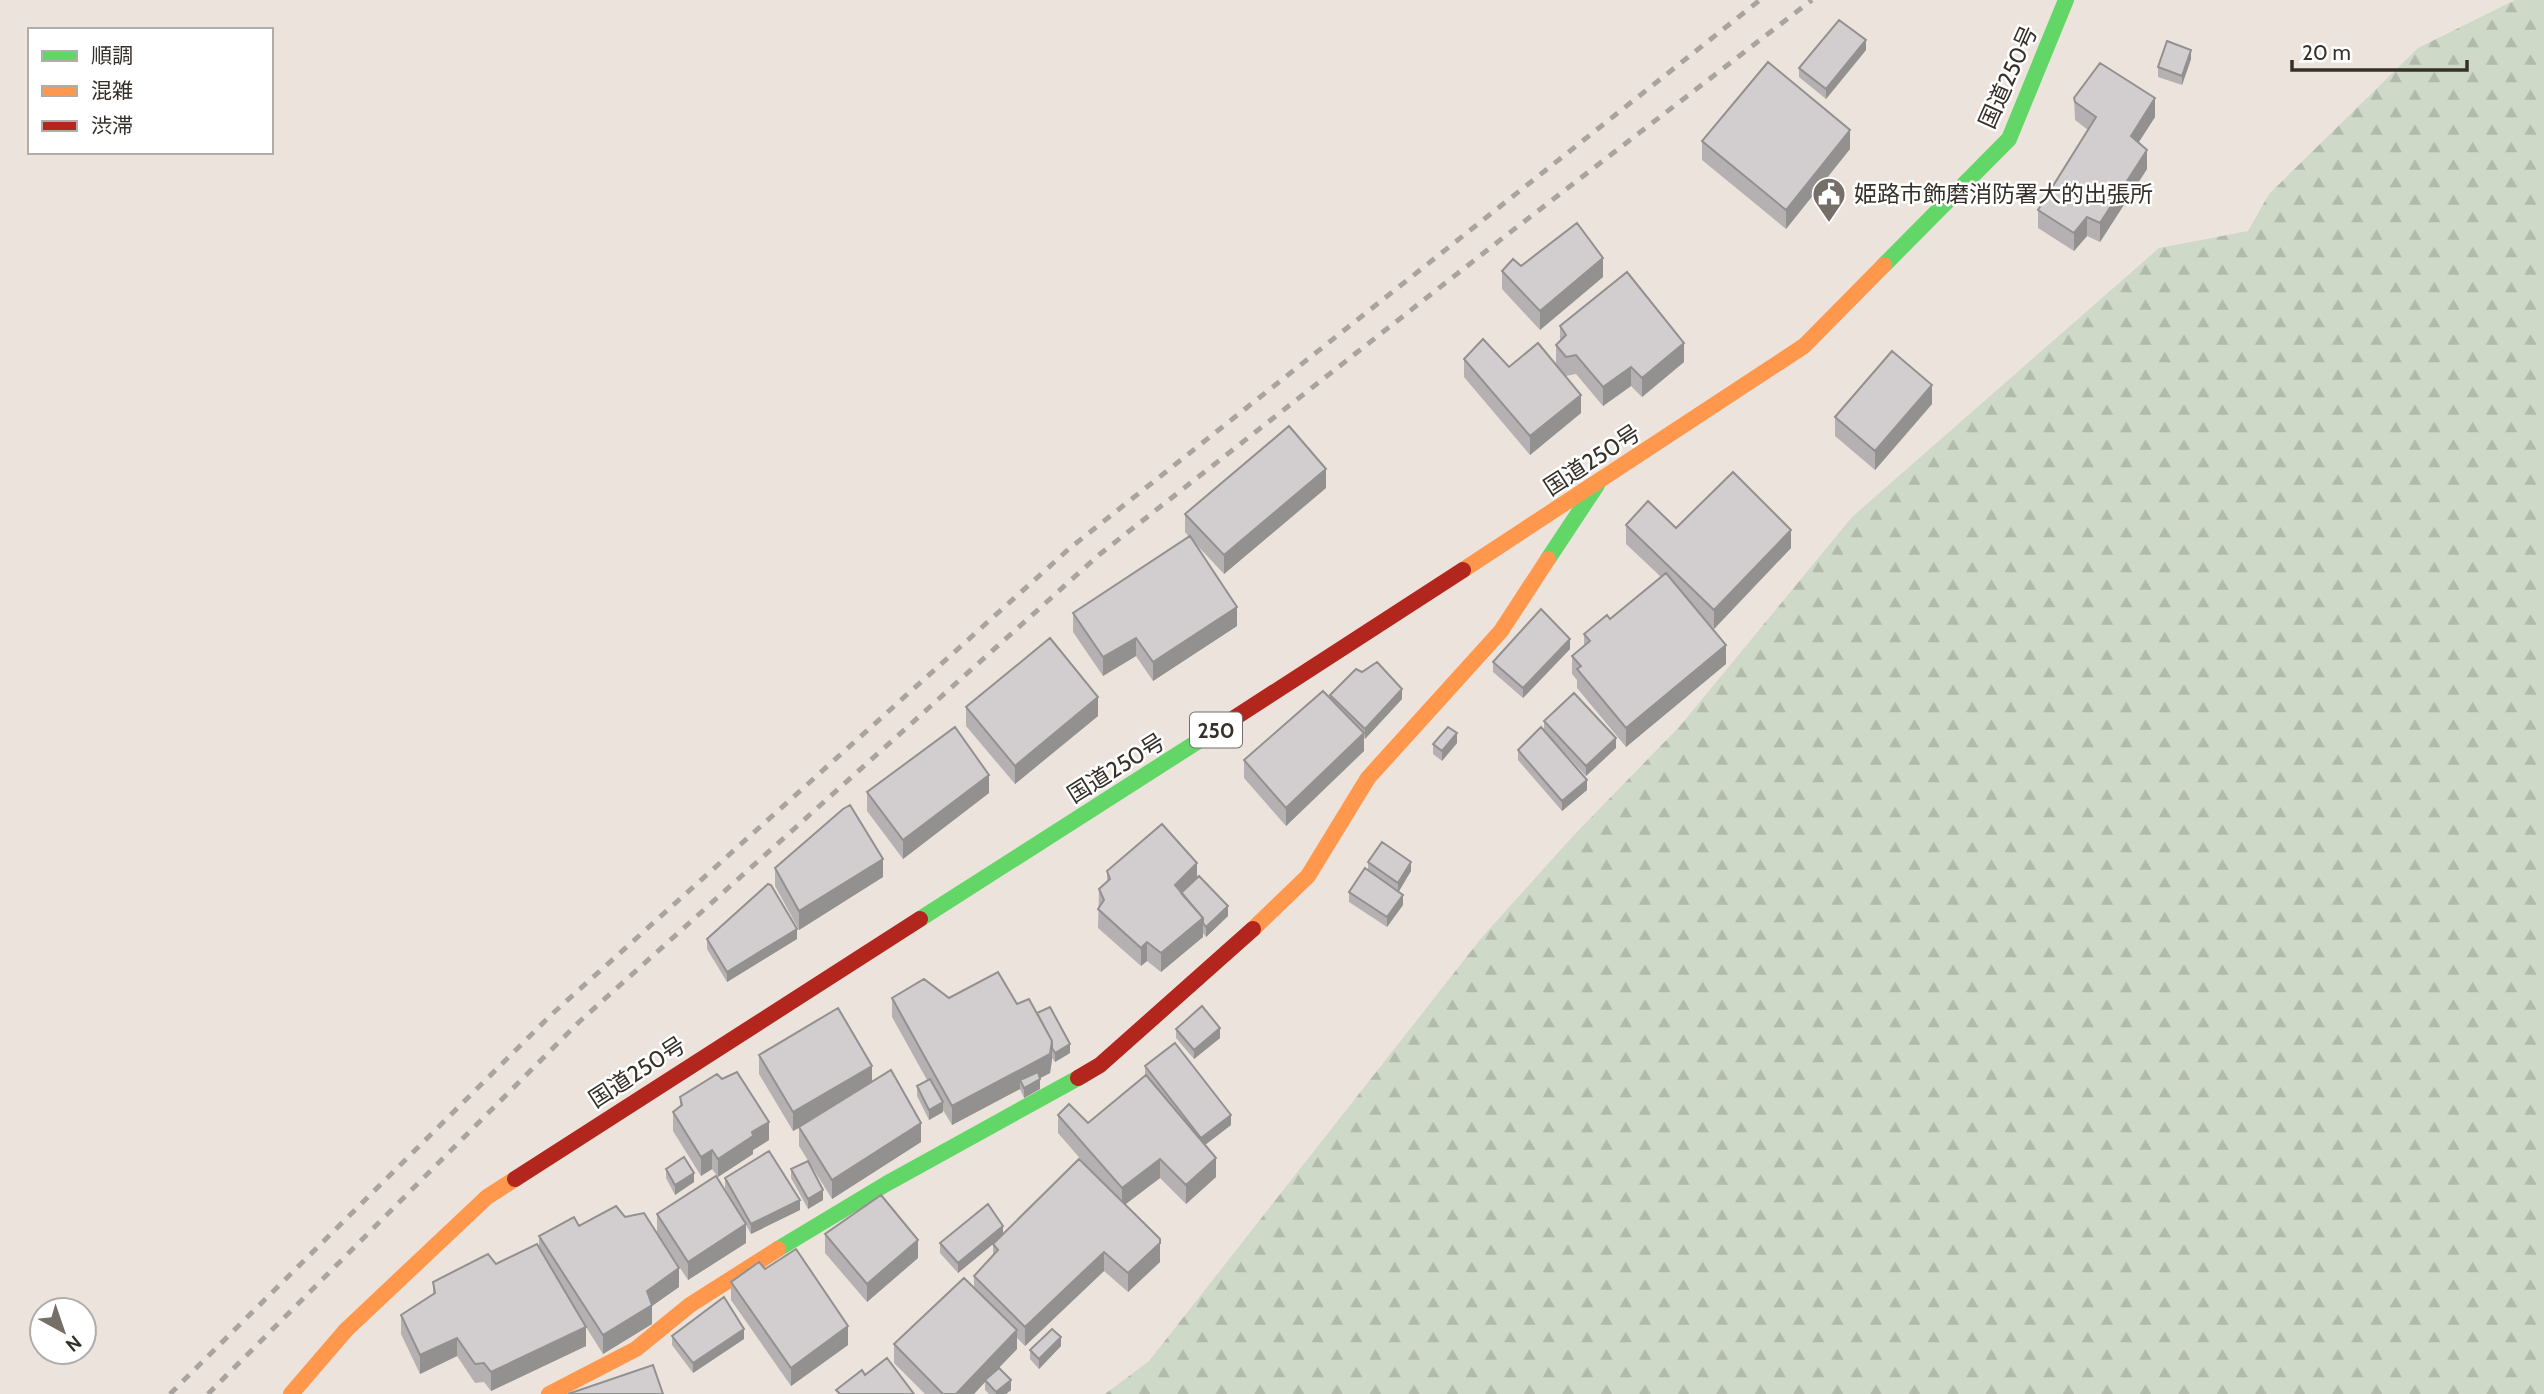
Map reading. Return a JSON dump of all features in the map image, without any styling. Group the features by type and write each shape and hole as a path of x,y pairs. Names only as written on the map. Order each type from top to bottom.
{"main road":[{"name":"国道250号","path":"291,1394 346,1330 487,1197 651,1089 1341,651 1597,485 1804,346 2009,139 2066,0"},
{"path":"549,1394 636,1349 690,1305 792,1240 886,1184 1100,1065 1236,946 1308,876 1368,778 1501,631 1597,485"}],"green space":[{"path":"2515,0 2544,0 2544,1394 1105,1394 1149,1361 1483,936 1573,836 1680,726 1852,517 2159,248 2248,231 2269,194 2418,48"}],"building":[{"path":"1839,20 1866,40 1826,89 1799,68"},
{"path":"2167,41 2191,50 2182,76 2158,67"},
{"path":"1768,62 1850,130 1786,210 1702,141"},
{"path":"2100,63 2155,98 2131,136 2147,150 2100,223 2087,217 2074,233 2038,210 2096,117 2075,102 2074,98"},
{"path":"1577,223 1603,258 1540,311 1502,271 1513,259 1521,266"},
{"path":"1627,272 1684,343 1642,378 1631,367 1603,387 1576,355 1566,357 1556,345 1566,335 1560,326"},
{"path":"1483,339 1509,367 1538,343 1581,395 1530,436 1464,359"},
{"path":"1892,351 1932,385 1875,451 1835,417"},
{"path":"1289,426 1326,469 1224,555 1185,514"},
{"path":"1733,472 1791,530 1714,610 1626,525 1648,501 1676,528"},
{"path":"1190,536 1237,607 1153,662 1136,638 1103,657 1073,613"},
{"path":"1666,573 1726,645 1626,728 1577,669 1581,666 1572,656 1590,641 1584,634 1607,615 1610,619"},
{"path":"1541,609 1570,639 1523,688 1493,662"},
{"path":"1050,638 1098,697 1015,766 966,707"},
{"path":"1377,662 1402,689 1365,729 1330,695 1356,669 1362,672"},
{"path":"1323,691 1364,733 1286,808 1244,760"},
{"path":"1574,693 1616,738 1586,766 1544,721"},
{"path":"955,727 989,775 903,840 867,792"},
{"path":"1448,727 1457,733 1442,751 1433,744"},
{"path":"1541,727 1587,780 1562,801 1518,750"},
{"path":"850,805 883,859 799,911 775,868"},
{"path":"1162,824 1197,863 1175,885 1203,918 1161,953 1147,942 1141,948 1098,909 1104,900 1099,889 1110,879 1107,871"},
{"path":"1382,842 1411,862 1398,883 1368,862"},
{"path":"1365,868 1403,895 1387,917 1349,892"},
{"path":"1199,876 1228,906 1206,927 1203,918 1181,893"},
{"path":"768,884 797,929 727,972 707,939"},
{"path":"998,972 1017,1004 1029,999 1052,1041 1050,1054 952,1106 892,998 924,979 949,998"},
{"path":"1202,1006 1220,1028 1194,1050 1176,1029"},
{"path":"1050,1007 1070,1044 1055,1053 1052,1041 1037,1013"},
{"path":"838,1008 872,1066 793,1112 759,1055"},
{"path":"1175,1043 1231,1115 1201,1138 1145,1066"},
{"path":"891,1070 921,1123 832,1180 799,1127"},
{"path":"737,1072 769,1122 718,1159 712,1150 701,1157 673,1112 682,1105 680,1097 717,1074 722,1079"},
{"path":"1038,1072 1040,1079 1024,1088 1020,1080"},
{"path":"1146,1075 1216,1158 1186,1185 1160,1159 1122,1188 1058,1115 1069,1104 1088,1123"},
{"path":"930,1079 943,1102 929,1110 917,1086"},
{"path":"769,1151 800,1200 751,1224 725,1178"},
{"path":"684,1157 694,1173 675,1185 666,1169"},
{"path":"1079,1159 1160,1239 1160,1243 1128,1273 1104,1252 1025,1327 974,1276 998,1250 993,1244"},
{"path":"808,1161 823,1190 808,1199 791,1169"},
{"path":"716,1176 746,1224 688,1262 657,1214"},
{"path":"881,1195 918,1240 867,1284 825,1234"},
{"path":"988,1204 1003,1226 958,1263 940,1243"},
{"path":"616,1206 625,1217 644,1213 679,1268 647,1291 652,1305 603,1335 539,1236 574,1217 579,1226"},
{"path":"537,1244 586,1327 491,1372 484,1363 475,1364 457,1338 420,1355 401,1315 435,1293 433,1282 488,1254 496,1264"},
{"path":"796,1249 848,1326 791,1368 731,1282 759,1262 765,1269"},
{"path":"964,1278 1017,1330 956,1394 943,1394 894,1344"},
{"path":"724,1297 744,1329 693,1363 672,1336"},
{"path":"1052,1329 1061,1337 1039,1359 1030,1350"},
{"path":"887,1358 914,1394 840,1394 836,1390 862,1370 865,1375"},
{"path":"653,1365 663,1394 568,1394"},
{"path":"999,1368 1011,1380 996,1392 985,1380"}],"railway":[{"path":"170,1394 551,1015 1070,548 1760,0"},
{"path":"208,1394 579,1022 1100,554 1812,0"}],"traffic: fast":[{"path":"1884,265 2009,139 2066,0"},
{"path":"1548,559 1597,485"},
{"path":"920,919 1222,726"},
{"path":"778,1249 886,1184 1078,1078"}],"traffic: slow":[{"path":"1463,570 1804,346 1884,265"},
{"path":"1253,929 1308,876 1368,778 1501,631 1548,559"},
{"path":"291,1394 346,1330 487,1197 515,1179"},
{"path":"549,1394 636,1349 690,1305 778,1249"}],"traffic: jam":[{"path":"1222,726 1463,570"},
{"path":"515,1179 920,919"},
{"path":"1078,1078 1100,1065 1253,929"}],"place":[{"name":"姫路市飾磨消防署大的出張所","path":"1829,224"}]}
